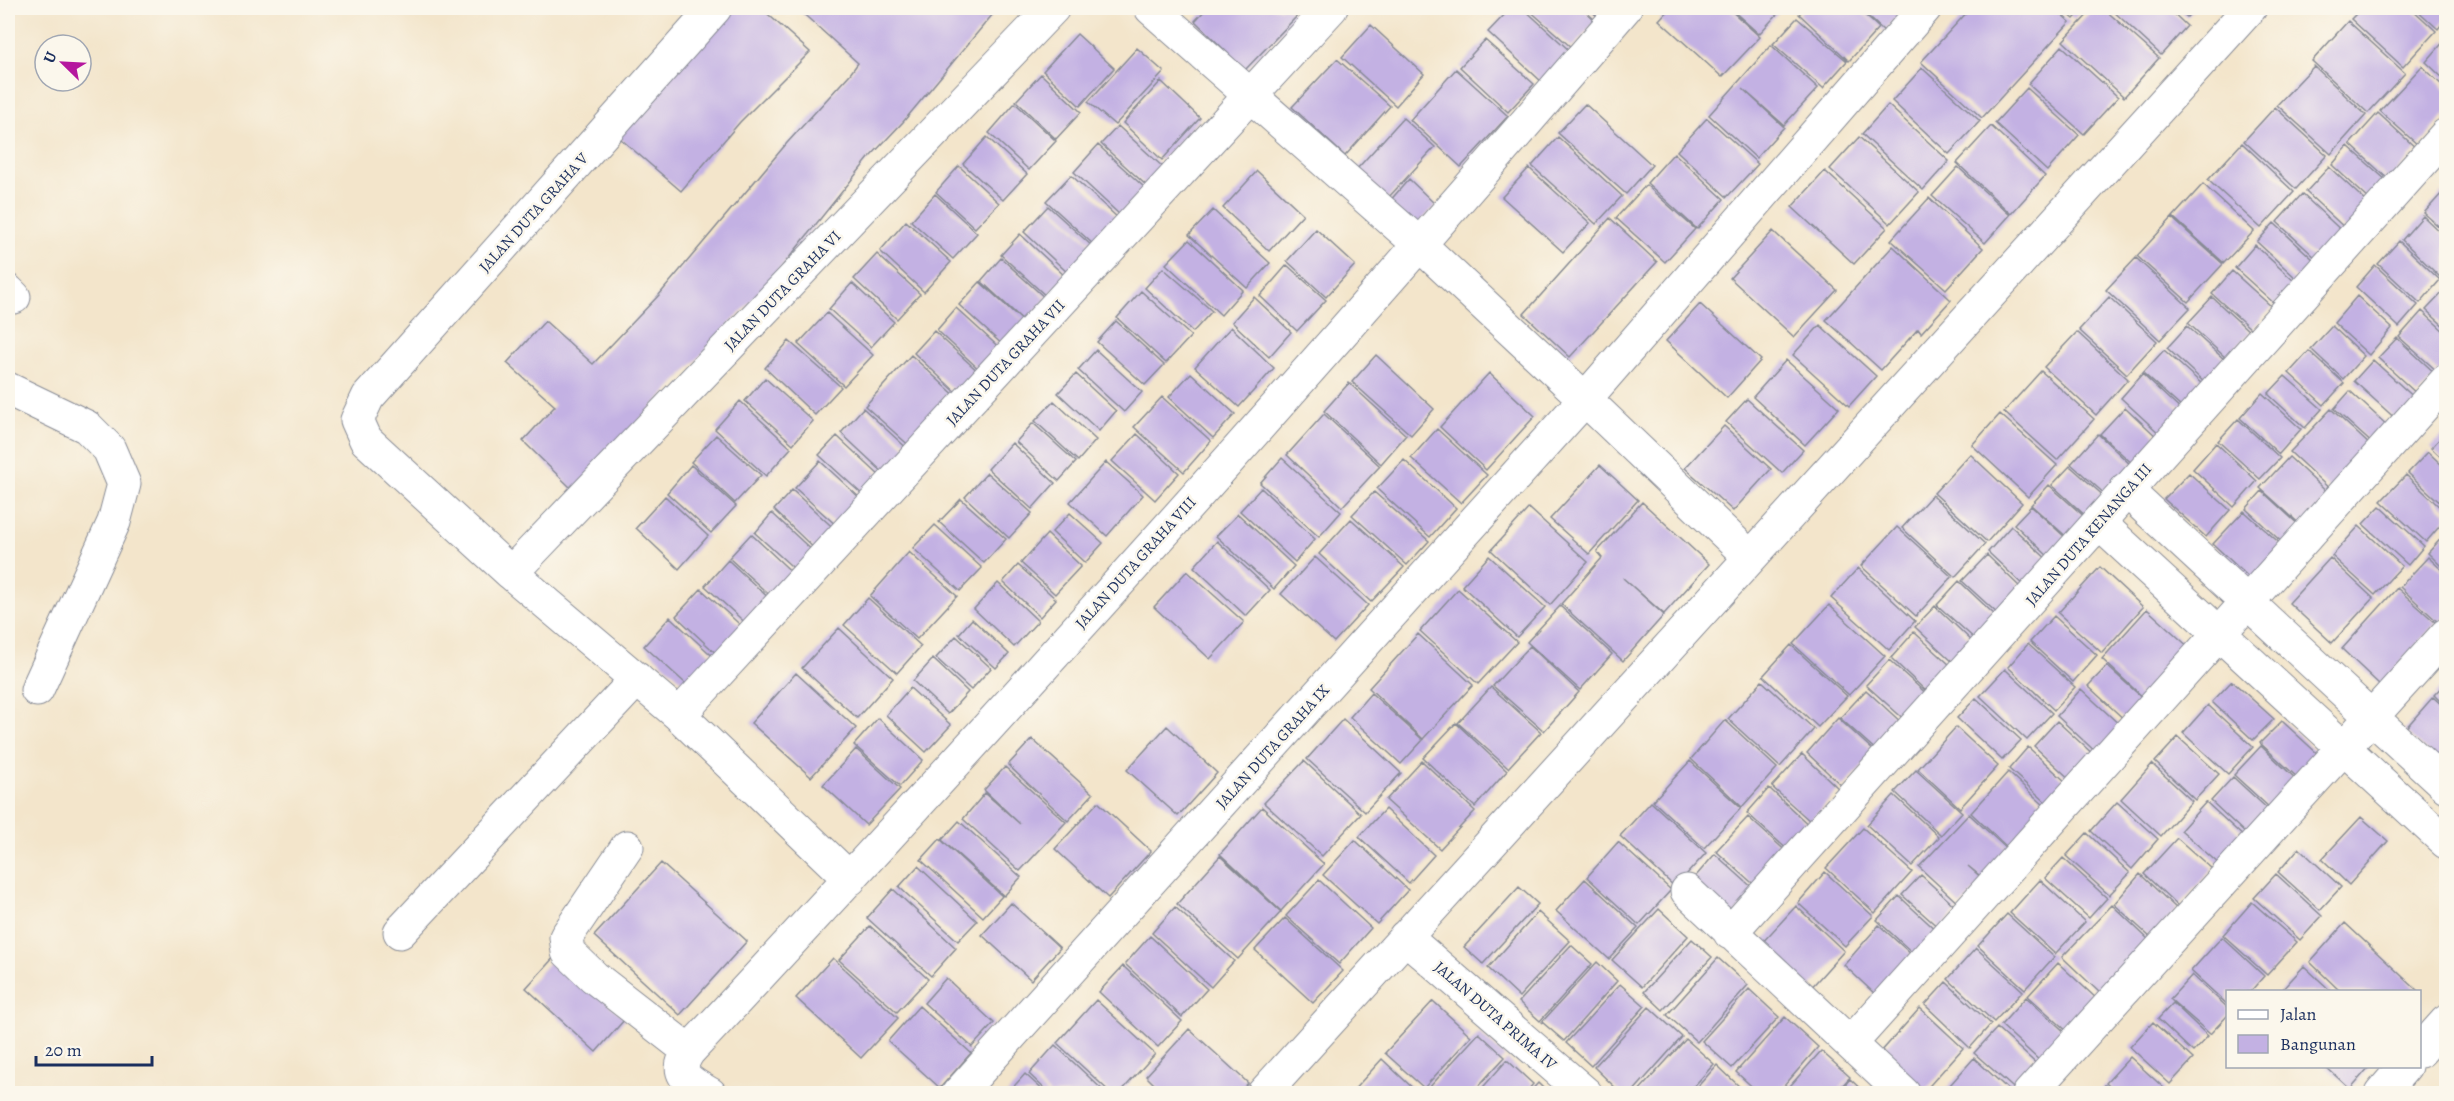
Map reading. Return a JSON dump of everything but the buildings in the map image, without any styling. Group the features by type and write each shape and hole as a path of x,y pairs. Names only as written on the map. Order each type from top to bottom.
{"street":[{"name":"JALAN DUTA GRAHA V","path":"511,573 366,440 357,420 368,397 715,8"},
{"name":"JALAN DUTA GRAHA VI","path":"511,573 1053,8"},
{"path":"1151,8 1420,246 1585,399 1750,557"},
{"name":"JALAN DUTA GRAHA VII","path":"679,715 1331,8"},
{"name":"JALAN DUTA GRAHA VIII","path":"689,1051 850,879 1420,246 1625,8"},
{"name":"JALAN DUTA GRAHA IX","path":"958,1094 1585,399 1925,8"},
{"path":"1263,1094 2250,8"},
{"name":"JALAN DUTA KENANGA III","path":"1730,933 2446,135"},
{"path":"1851,1043 2446,381"},
{"path":"8,389 87,427 109,449 124,484 114,522 37,690"},
{"path":"2126,490 2446,786"},
{"path":"2099,523 2446,842"},
{"path":"511,573 679,715 850,879"},
{"path":"2029,1094 2446,634"},
{"path":"400,932 637,679"},
{"path":"627,847 566,937 568,952 594,977 689,1051 683,1060 681,1070 686,1079 710,1094"},
{"path":"1687,891 1904,1094"},
{"name":"JALAN DUTA PRIMA IV","path":"1405,937 1586,1094"},
{"path":"2421,1050 2446,1022"},
{"path":"2381,1094 2403,1068"}]}
